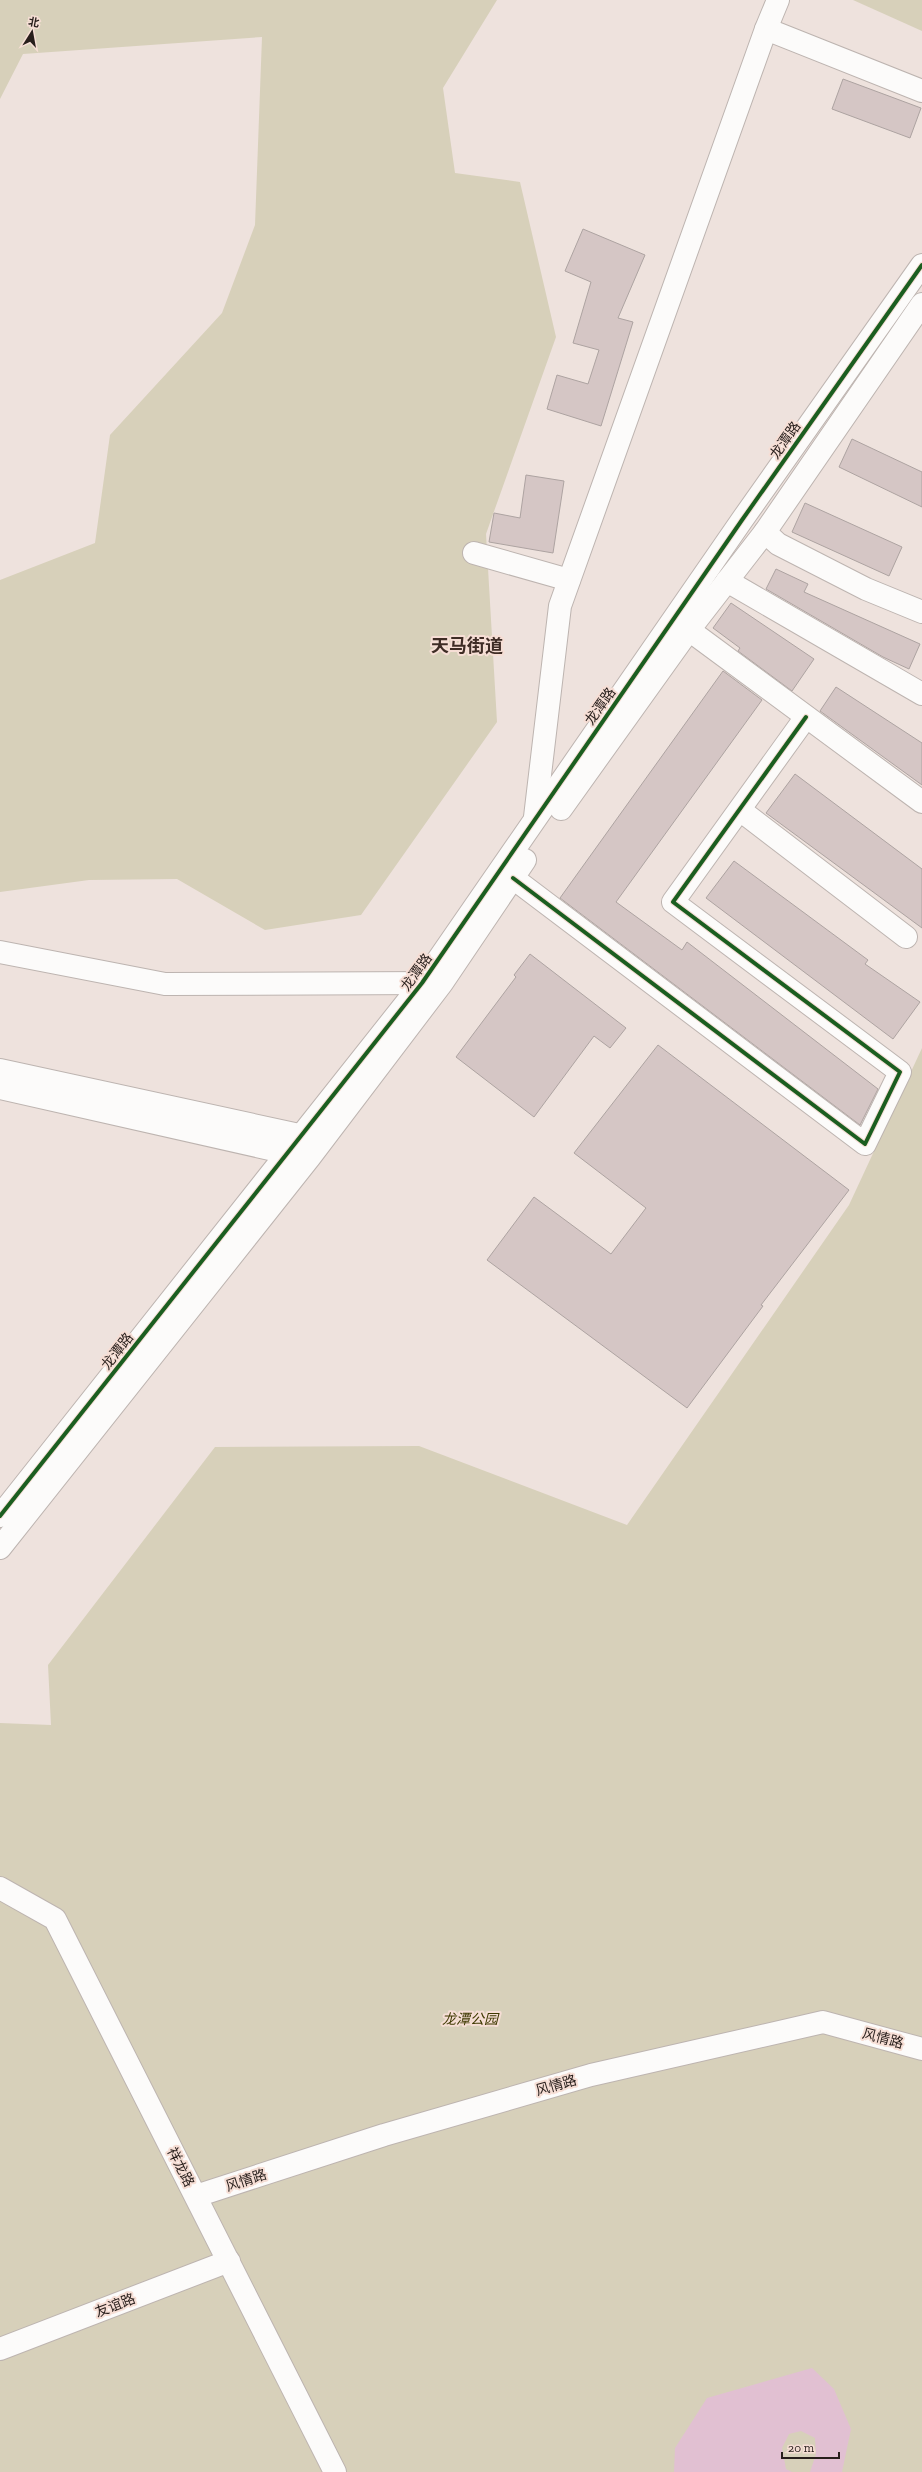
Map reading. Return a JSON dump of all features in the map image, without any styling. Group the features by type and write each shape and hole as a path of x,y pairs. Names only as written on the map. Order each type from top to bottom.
{"street":[{"path":"534,820 560,606 766,29 778,0"},
{"path":"766,29 922,91"},
{"name":"龙潭路","path":"432,983 534,820 922,265"},
{"name":"龙潭路","path":"0,1516 258,1205 311,1144 513,878 689,630 765,532 922,304"},
{"path":"765,532 778,544 866,589 922,612"},
{"path":"474,553 569,580"},
{"path":"727,581 922,694"},
{"path":"689,630 922,802"},
{"path":"513,878 865,1144 900,1072 673,902 806,717"},
{"path":"740,810 906,938"},
{"path":"0,952 165,984 432,983"},
{"path":"0,1070 311,1144"},
{"path":"0,1088 288,1153 311,1144"},
{"path":"0,1548 258,1205 288,1153"},
{"name":"祥龙路","path":"0,1888 55,1919 335,2472"},
{"name":"风情路","path":"196,2196 384,2135 591,2075 823,2022 922,2048"},
{"name":"友谊路","path":"0,2348 229,2261"}],"green space":[{"path":"0,0 497,0 443,88 455,173 520,182 556,337 486,534 497,722 361,915 265,930 177,879 89,880 0,892 0,580 95,543 110,435 222,313 255,225 262,37 23,54 0,99"},
{"path":"853,0 922,0 922,31"},
{"name":"龙潭公园","path":"922,1048 922,2472 0,2472 0,1723 51,1725 48,1665 215,1447 419,1446 627,1525 849,1205"}],"shaded area":[{"path":"812,2368 834,2389 851,2429 842,2472 810,2472 816,2454 815,2438 801,2431 789,2434 782,2448 786,2469 792,2472 674,2472 675,2448 707,2398"}],"building":[{"path":"843,79 921,108 910,138 832,109"},
{"path":"583,229 645,255 618,318 633,322 601,426 547,409 557,375 588,384 599,350 573,343 591,282 565,271"},
{"path":"852,439 922,472 922,507 839,467"},
{"path":"526,475 564,481 553,553 489,542 494,513 520,518"},
{"path":"805,503 902,547 889,576 792,532"},
{"path":"776,569 808,584 804,592 920,644 909,669 883,657 766,589"},
{"path":"731,603 814,659 792,691 738,651 740,648 713,628"},
{"path":"723,671 762,700 616,902 682,950 687,942 878,1089 860,1125 560,898"},
{"path":"836,687 922,743 922,785 820,711"},
{"path":"795,774 922,869 922,928 766,813"},
{"path":"734,861 868,960 865,964 920,1002 893,1039 706,898"},
{"path":"530,954 626,1028 610,1048 594,1036 534,1117 456,1057 516,977 514,975"},
{"path":"658,1045 849,1190 761,1305 763,1306 687,1408 487,1260 534,1197 611,1254 646,1208 574,1153"}],"cycle path":[{"path":"0,1516 422,983 742,520 922,265"},
{"path":"513,878 865,1144 900,1072 673,902 806,717"}],"district":[{"name":"天马街道","path":"467,646"}]}
